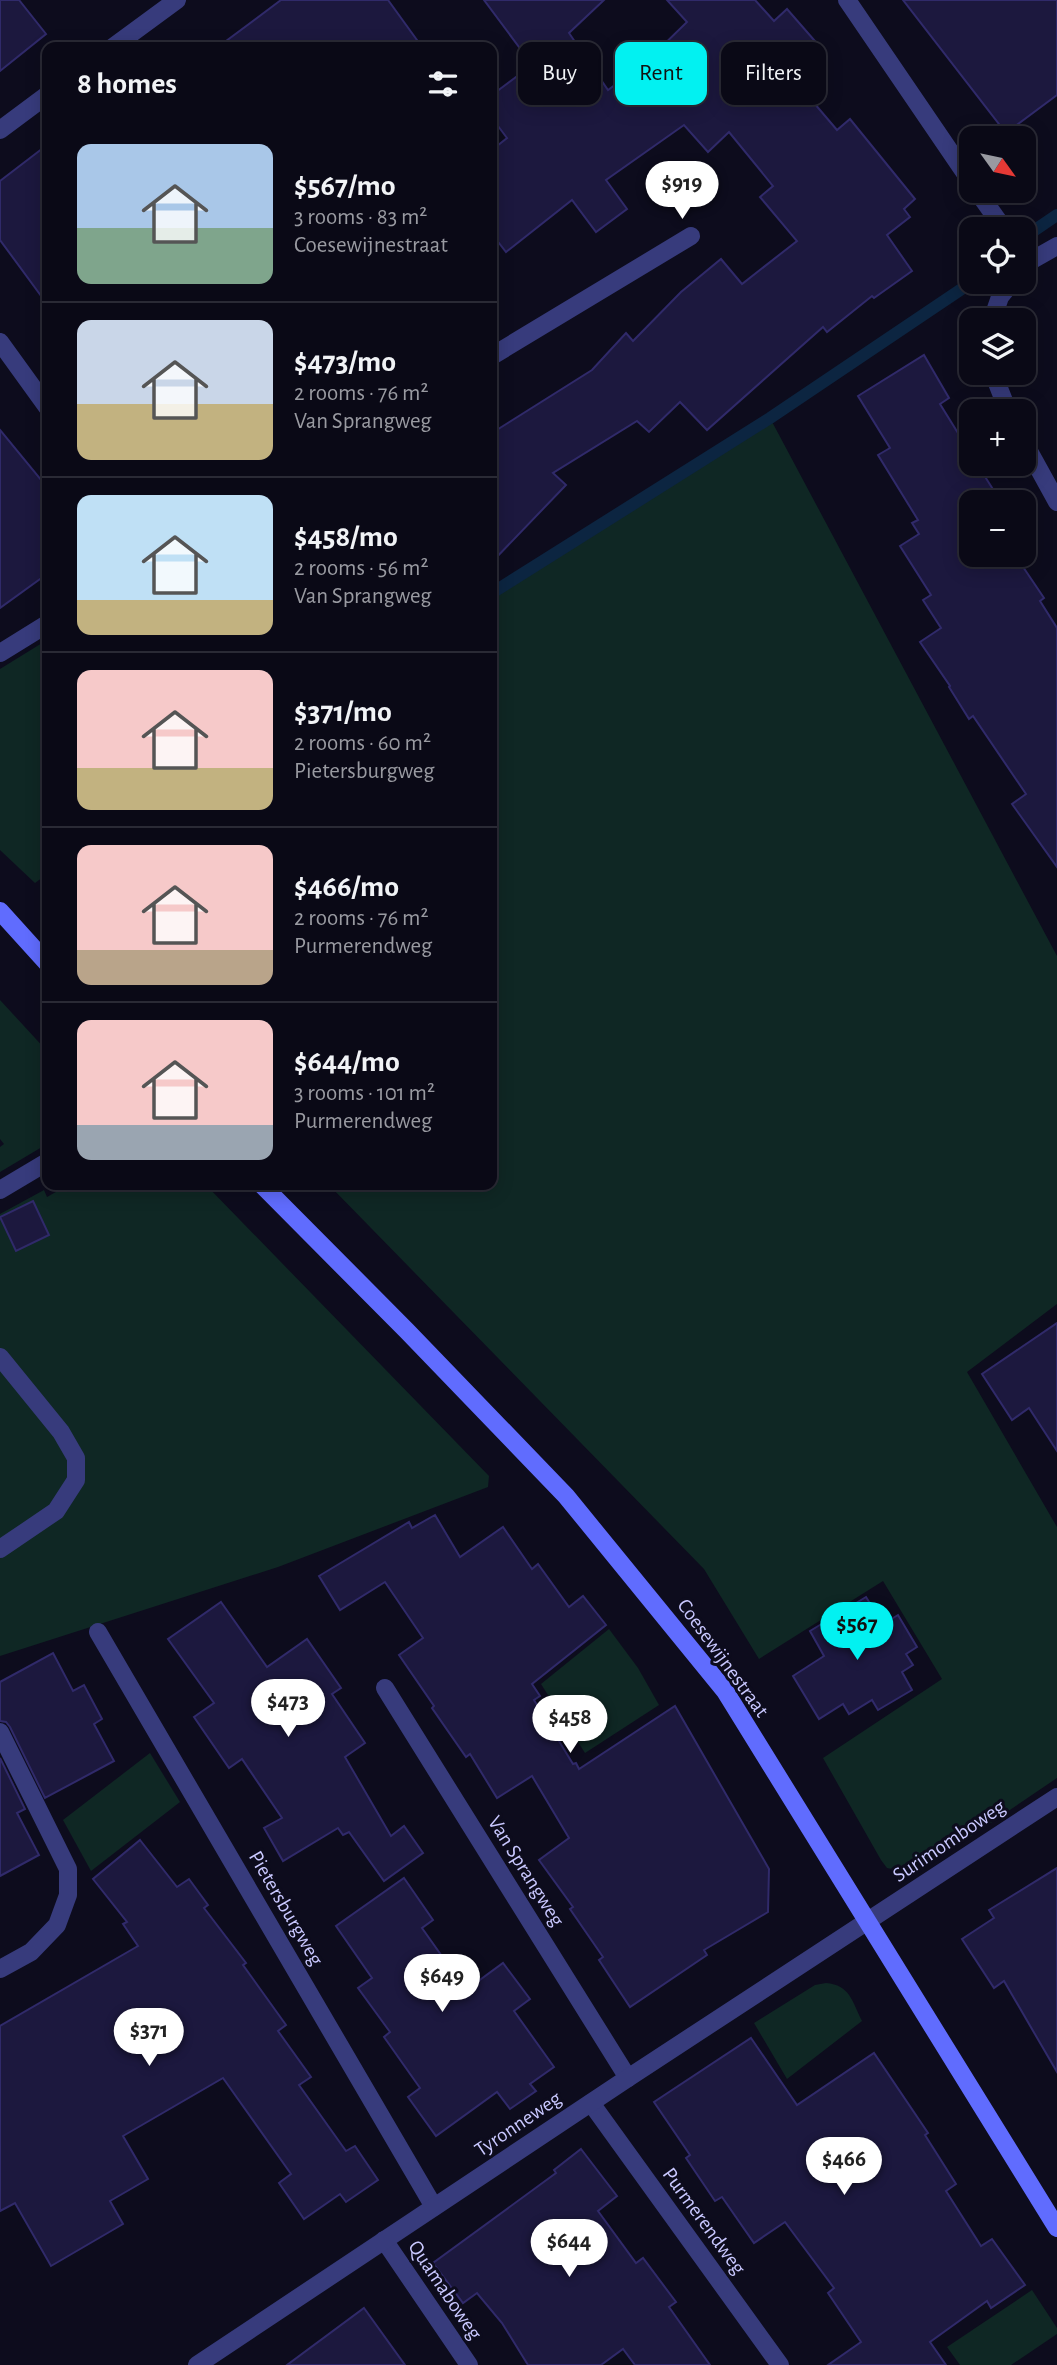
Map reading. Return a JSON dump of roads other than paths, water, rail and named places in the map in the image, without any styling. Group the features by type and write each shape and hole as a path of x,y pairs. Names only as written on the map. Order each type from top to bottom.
{"main road":[{"path":"0,911 42,957"},
{"name":"Coesewijnestraat","path":"267,1190 566,1496 725,1691 1057,2228"}],"street":[{"path":"120,42 177,0"},
{"path":"847,0 959,164"},
{"path":"0,130 42,99"},
{"path":"497,353 691,236"},
{"path":"1036,257 1057,246"},
{"path":"0,342 42,400"},
{"path":"1036,464 1057,502"},
{"path":"0,653 42,627"},
{"path":"0,1190 42,1165"},
{"path":"0,1357 61,1432 76,1458 76,1480 56,1511 0,1549"},
{"name":"Pietersburgweg","path":"99,1632 434,2207"},
{"name":"Van Sprangweg","path":"385,1688 628,2078"},
{"path":"0,1732 68,1869 68,1895 57,1925 31,1952 0,1969"},
{"name":"Surimomboweg","path":"867,1924 1057,1797"},
{"name":"Tyronneweg","path":"197,2365 628,2078 867,1924"},
{"name":"Purmerendweg","path":"591,2103 780,2365"},
{"name":"Quamaboweg","path":"384,2240 469,2365"}],"waterway":[{"path":"1036,229 1057,215"},
{"path":"497,590 770,418 959,291"}]}
